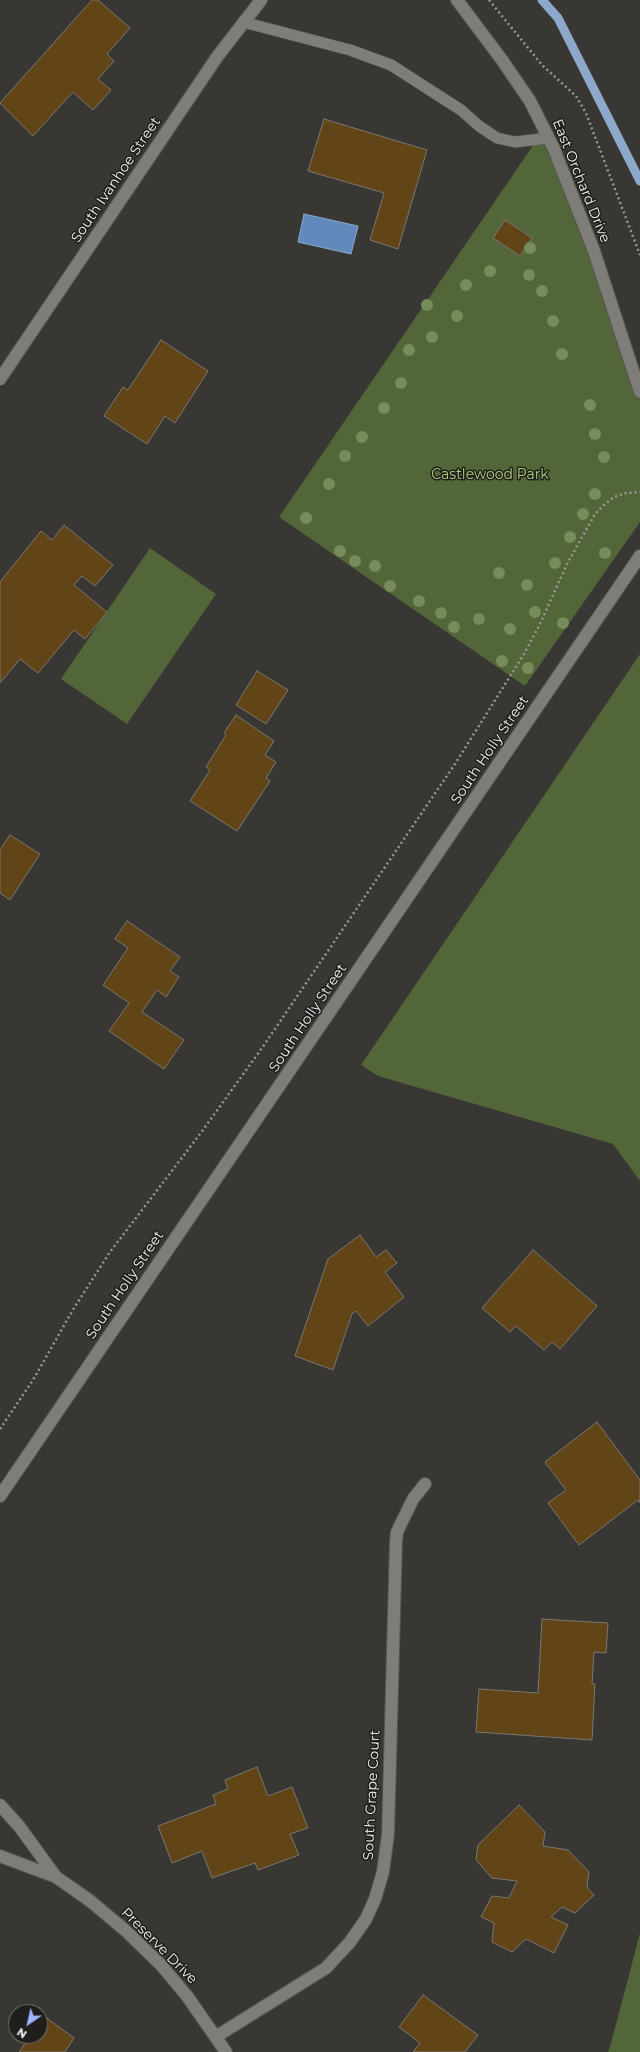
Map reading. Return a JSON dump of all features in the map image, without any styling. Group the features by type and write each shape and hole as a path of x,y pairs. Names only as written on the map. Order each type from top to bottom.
{"street":[{"name":"South Ivanhoe Street","path":"0,379 199,83 243,22 261,0"},
{"name":"East Orchard Drive","path":"457,0 526,95 549,138 594,251 640,392"},
{"name":"South Holly Street","path":"0,1496 640,556"},
{"name":"South Grape Court","path":"217,2036 326,1968 350,1942 366,1919 375,1899 383,1872 388,1834 397,1532 413,1499 425,1484"},
{"name":"Preserve Drive","path":"0,1805 24,1832 56,1877"},
{"name":"Preserve Drive","path":"0,1856 56,1877 89,1900 125,1930 156,1960 187,1996 217,2036 226,2052"}],"lane":[{"path":"243,22 350,50 391,64 461,110 479,126 497,138 515,142 549,138"}],"path":[{"path":"489,0 542,65 576,96 580,102 586,113 640,255"},
{"path":"0,1429 33,1380 74,1308 110,1252 200,1134 262,1048 303,990 334,940 455,764 524,654 539,626 567,564 595,514 614,497 626,493 640,492"}],"green space":[{"name":"Castlewood Park","path":"545,128 640,392 640,522 525,686 279,517"},
{"path":"150,548 216,594 127,724 61,679"},
{"path":"640,654 640,1181 613,1144 378,1076 361,1065"},
{"path":"640,1933 640,2052 608,2052 610,2047"}],"water":[{"path":"304,214 358,226 351,254 298,242"}],"building":[{"path":"92,0 98,0 130,28 107,54 114,61 98,79 111,90 93,110 73,92 33,136 0,103"},
{"path":"324,119 427,150 398,249 370,240 384,193 308,171"},
{"path":"505,220 532,238 520,256 493,238"},
{"path":"161,340 208,371 175,423 165,416 147,444 104,416 123,387 128,390"},
{"path":"64,525 113,565 95,586 82,576 74,585 107,612 85,639 74,630 38,673 20,659 0,683 0,582 41,531 52,540"},
{"path":"257,671 288,690 266,724 236,705"},
{"path":"236,715 274,741 265,755 276,762 266,778 270,781 237,831 190,801 210,770 206,767 226,735 224,733"},
{"path":"10,835 40,854 10,900 0,893 0,850"},
{"path":"127,921 180,957 170,971 179,977 166,997 157,990 142,1012 184,1040 164,1069 109,1031 129,1003 103,985 128,948 115,939"},
{"path":"360,1235 376,1257 386,1250 397,1263 385,1272 404,1297 368,1326 356,1311 352,1314 333,1370 295,1356 328,1259"},
{"path":"533,1250 597,1306 560,1349 552,1342 544,1350 516,1326 510,1332 482,1308"},
{"path":"597,1422 640,1480 640,1503 638,1500 579,1545 548,1503 566,1490 545,1462"},
{"path":"542,1619 608,1623 606,1653 594,1652 592,1684 595,1684 592,1740 476,1732 479,1689 538,1693"},
{"path":"257,1767 268,1796 292,1787 308,1828 290,1834 299,1855 258,1870 255,1863 212,1878 202,1851 172,1863 158,1826 216,1804 213,1795 228,1789 225,1780"},
{"path":"519,1805 545,1832 543,1846 568,1850 589,1872 587,1887 594,1895 575,1913 562,1907 551,1917 568,1925 554,1953 526,1939 512,1952 492,1942 494,1923 481,1917 492,1896 509,1898 517,1881 492,1878 476,1860 478,1845"},
{"path":"423,1995 478,2035 465,2052 413,2052 420,2043 399,2027"},
{"path":"48,2019 74,2038 65,2052 19,2052 24,2044 48,2044"}],"waterway":[{"path":"542,0 558,18 640,181"}]}
